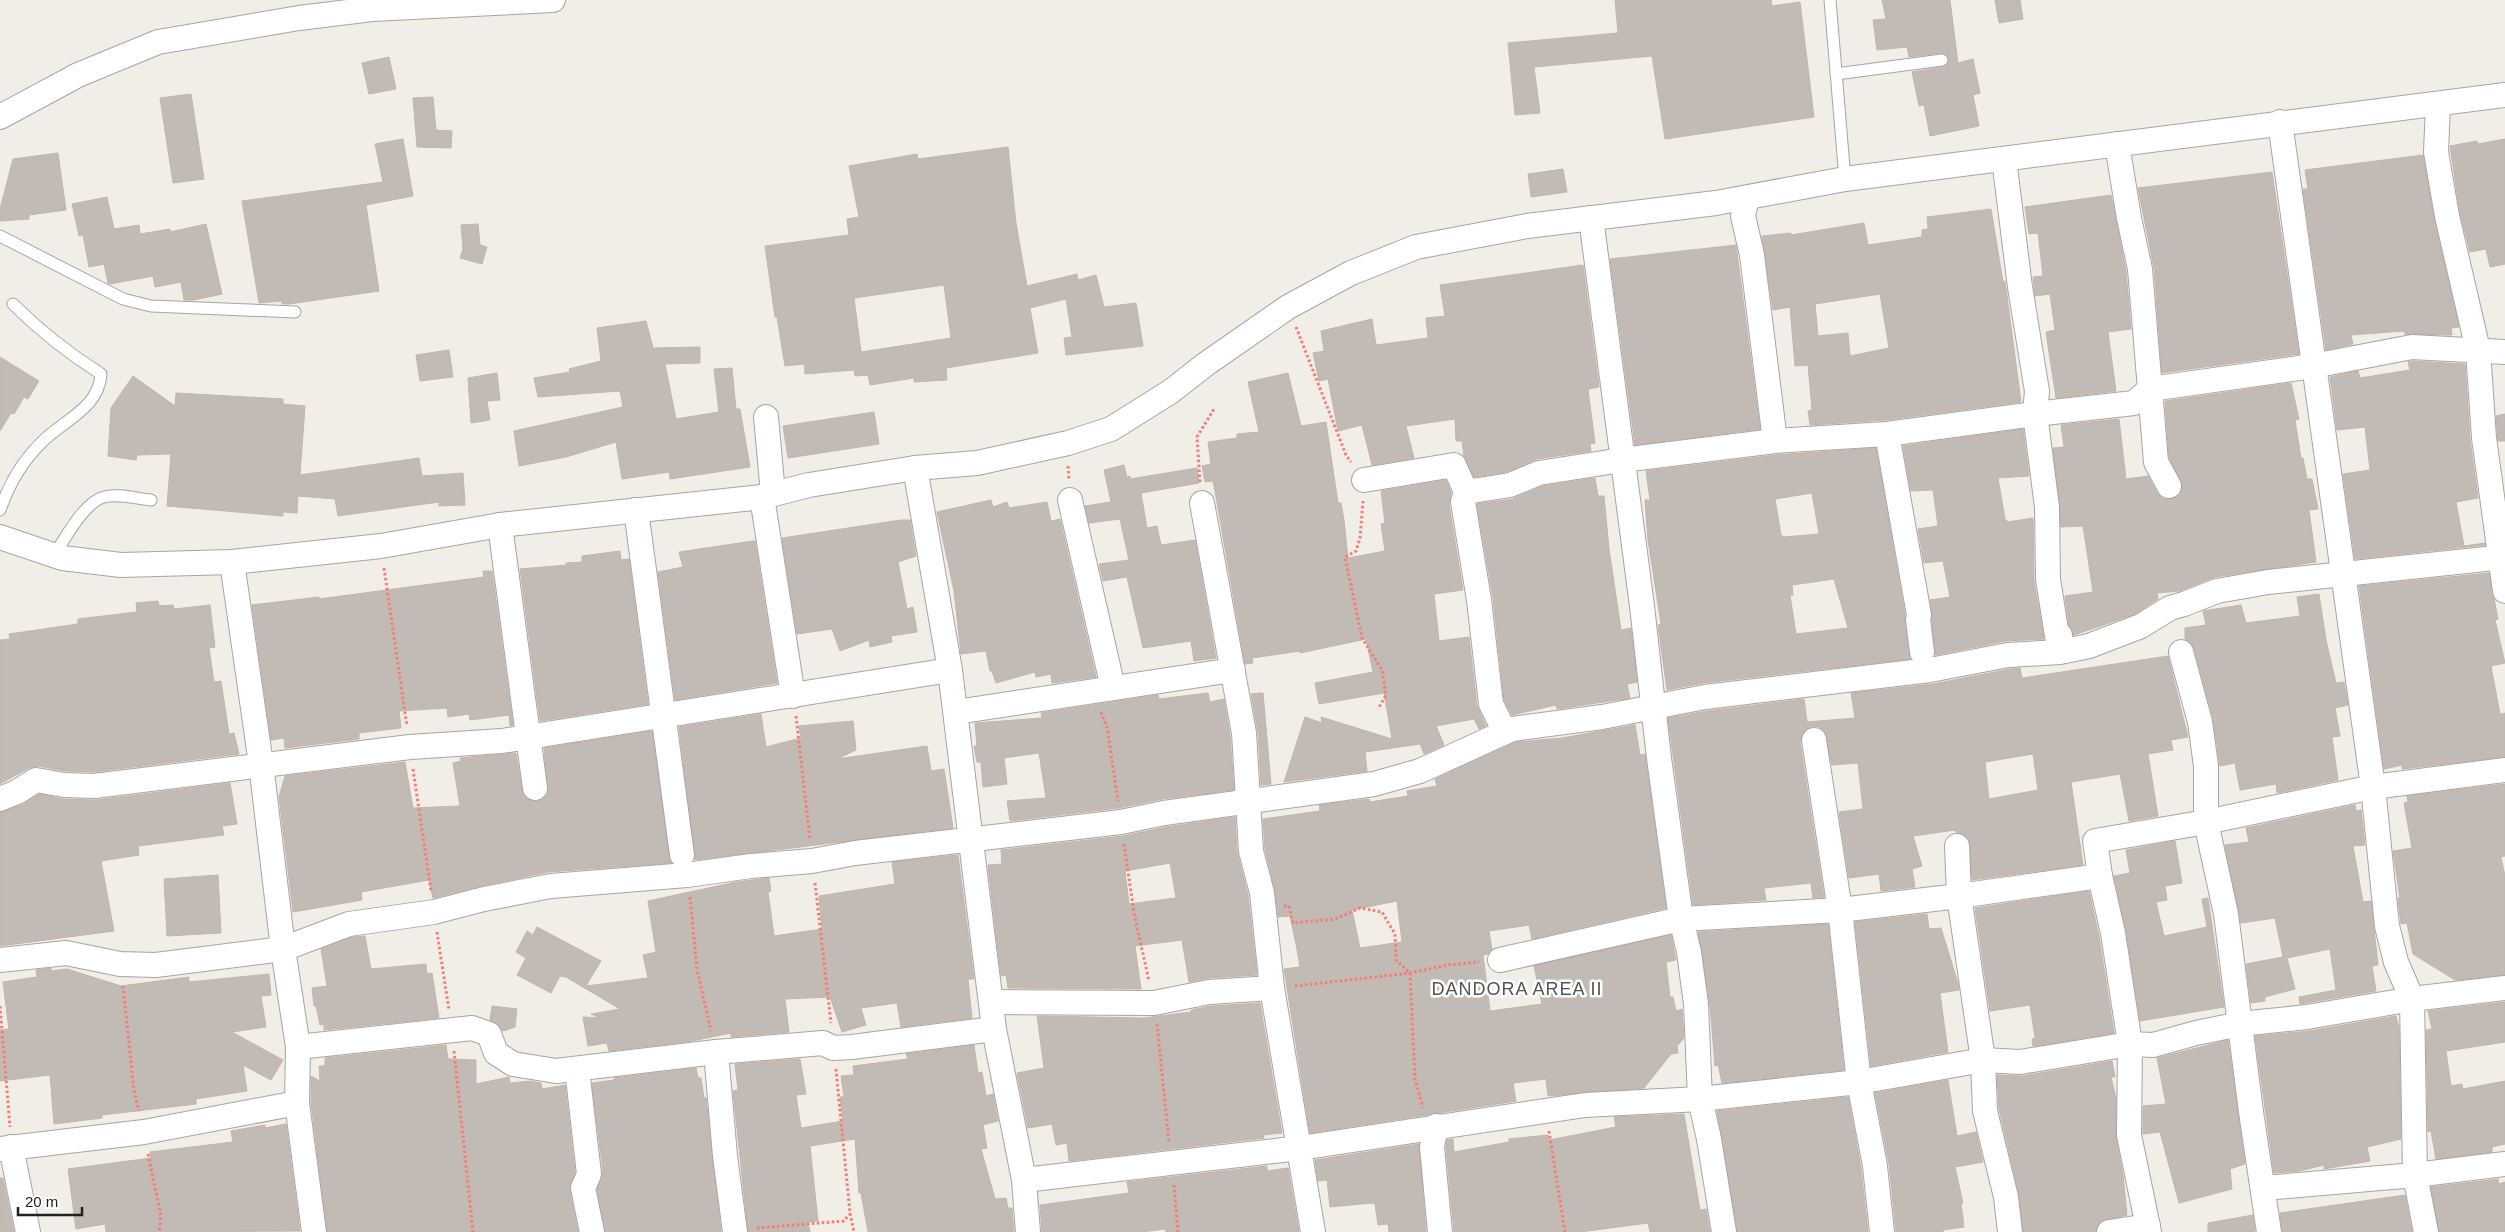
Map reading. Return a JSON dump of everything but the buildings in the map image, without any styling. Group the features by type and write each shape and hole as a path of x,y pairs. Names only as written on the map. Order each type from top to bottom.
{"street":[{"path":"0,117 78,75 158,42 299,18 372,9 553,0"},
{"path":"0,537 54,556 121,565 232,562 381,546 500,525 768,495 809,485 915,468 976,463 1068,443 1111,429 1144,410 1288,307 1351,273 1416,247 1527,226 1747,198 1845,179 2280,122 2438,105 2505,95"},
{"path":"2438,105 2436,152 2447,216 2478,350 2484,438 2503,558 2505,591"},
{"path":"2280,122 2373,787 2387,926 2396,962 2412,999 2415,1175 2426,1232"},
{"path":"2117,144 2140,270 2156,462 2168,486"},
{"path":"2004,159 2020,287 2037,391 2034,414 2047,507 2048,579 2057,636 2060,635 2061,644"},
{"path":"1747,198 1743,216 1752,255 1775,441"},
{"path":"1591,218 1681,919 1689,952 1696,1004 1700,1099 1709,1139 1724,1232"},
{"path":"1466,492 1510,485 1539,473 1622,460 1775,441 1887,434 2034,414 2134,403 2150,389 2313,366 2412,347 2505,352"},
{"path":"766,417 768,495 793,696"},
{"path":"1887,434 1919,615 1922,652"},
{"path":"1364,480 1454,465 1466,492 1463,502 1479,600 1491,704 1500,722"},
{"path":"915,468 950,670 994,1029 1024,1180 1028,1232"},
{"path":"1070,500 1113,688"},
{"path":"1202,503 1244,733 1251,851 1262,893 1272,988 1313,1232"},
{"path":"636,510 685,865"},
{"path":"500,525 530,736 535,788"},
{"path":"0,960 66,953 120,964 156,965 283,948 349,924 434,912 484,899 551,886 685,865 751,866 812,861 855,853 1121,822 1164,813 1248,803 1374,784 1420,771 1512,729 1653,708 1706,697 1930,670 2008,655 2060,652 2089,646 2141,626 2170,608 2217,591 2268,582 2343,573 2503,558"},
{"path":"232,562 261,764 283,948 298,1047 297,1103 314,1232"},
{"path":"2181,652 2200,722 2206,780 2206,822 2226,914 2251,1112 2264,1188 2269,1232"},
{"path":"0,798 17,792 36,780 64,785 94,786 410,747 471,745 664,717 950,670"},
{"path":"956,712 1232,670"},
{"path":"1814,740 1840,910 1859,1082 1876,1166 1882,1232"},
{"path":"2109,1232 2149,1229 2129,1134 2130,1044 2113,933 2100,876 2095,841 2206,822 2373,787 2505,770"},
{"path":"1956,846 1959,896 1983,1060 1985,1111 2006,1197 2010,1232"},
{"path":"1500,960 1681,919 1840,910 1959,896 2100,876"},
{"path":"992,1002 1154,1003 1209,992 1272,988"},
{"path":"1024,1180 1300,1148 1585,1105 1700,1099 1859,1082 1983,1060 2020,1062 2130,1044 2153,1045 2240,1024 2307,1017 2412,999 2505,988"},
{"path":"298,1047 472,1028 489,1034 496,1053 513,1064 556,1071 716,1052 823,1043 834,1048 994,1029"},
{"path":"716,1052 725,1156 735,1231"},
{"path":"577,1069 589,1174 583,1188 592,1232"},
{"path":"28,1232 6,1148 144,1132 297,1103"},
{"path":"1436,1126 1432,1147 1440,1232"},
{"path":"2264,1188 2415,1175 2505,1164"}],"lane":[{"path":"1830,0 1845,179"},
{"path":"1836,74 1942,60"},
{"path":"0,236 123,299 151,306 295,312"},
{"path":"0,510 5,495 25,461 44,440 73,420 100,387 101,374 69,353 13,304"},
{"path":"54,556 77,521 96,500 106,496 151,500"}],"path":[{"path":"1288,307 1346,455 1364,480 1360,538 1356,551 1345,558 1362,638 1382,670 1386,695 1378,709"},
{"path":"1202,503 1197,437 1214,409"},
{"path":"1068,443 1070,500"},
{"path":"1113,688 1098,693 1113,760 1134,913 1154,1003 1178,1232"},
{"path":"793,696 834,1048 850,1213 854,1232"},
{"path":"685,865 697,970 716,1052"},
{"path":"1262,893 1267,909 1289,906 1293,923 1335,919 1360,908 1382,912 1394,934 1396,960 1410,973 1415,1079 1425,1115 1425,1124 1436,1126"},
{"path":"1272,988 1410,973 1447,965 1500,960"},
{"path":"120,964 134,1091 161,1216 159,1232"},
{"path":"0,1006 6,1148"},
{"path":"1550,1111 1549,1133 1565,1232"},
{"path":"735,1231 844,1221 850,1213"}],"district":[{"name":"DANDORA AREA II","path":"1517,989"}]}
